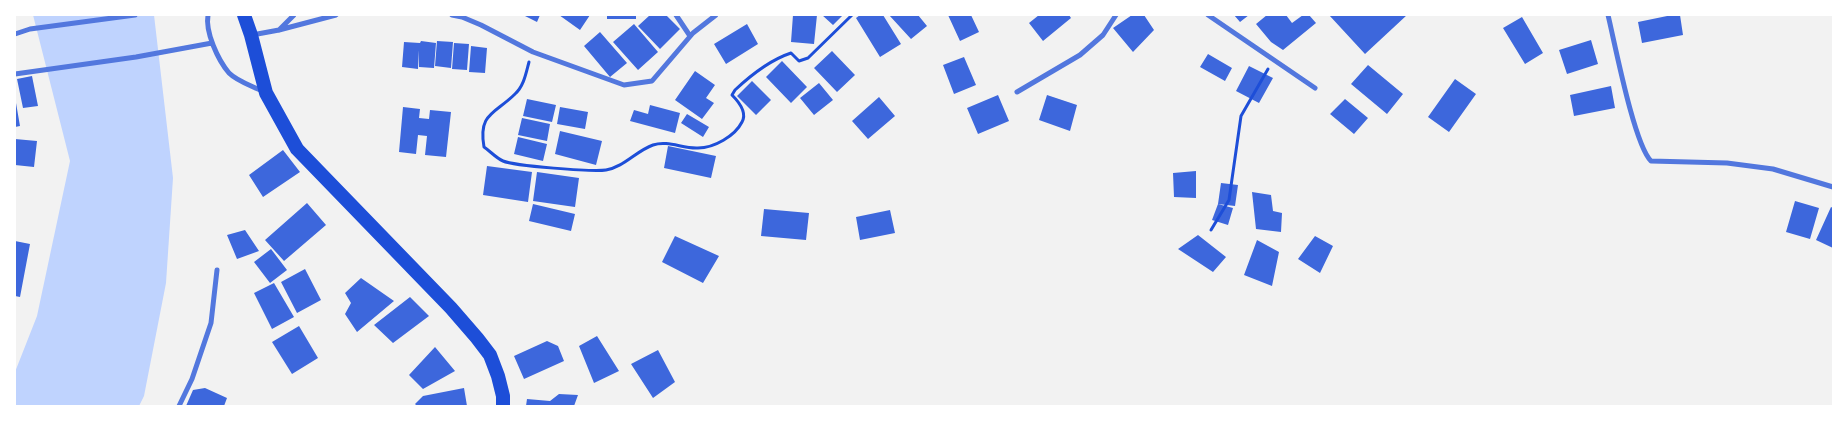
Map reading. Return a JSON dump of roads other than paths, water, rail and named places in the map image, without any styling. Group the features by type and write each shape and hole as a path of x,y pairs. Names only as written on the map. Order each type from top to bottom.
{"highway":[{"path":"244,15 266,93 297,149 451,308 477,338 490,355 504,396 503,406"}],"street":[{"path":"15,34 30,29 135,15"},
{"path":"208,15 206,21 212,43 230,73 266,93"},
{"path":"279,30 294,15"},
{"path":"251,35 279,30 336,15"},
{"path":"452,15 481,25 532,52 624,85 652,81 690,36 716,15"},
{"path":"676,15 690,36"},
{"path":"1017,92 1080,55 1102,34 1116,15"},
{"path":"1208,15 1315,88"},
{"path":"1608,15 1631,112 1643,147 1652,162 1727,163 1773,169 1833,187"},
{"path":"15,74 163,53 212,43"},
{"path":"179,406 192,379 211,323 218,270"}],"water":[{"path":"33,15 154,15 173,178 166,283 144,396 139,406 15,406 15,372 37,316 70,161"}]}
